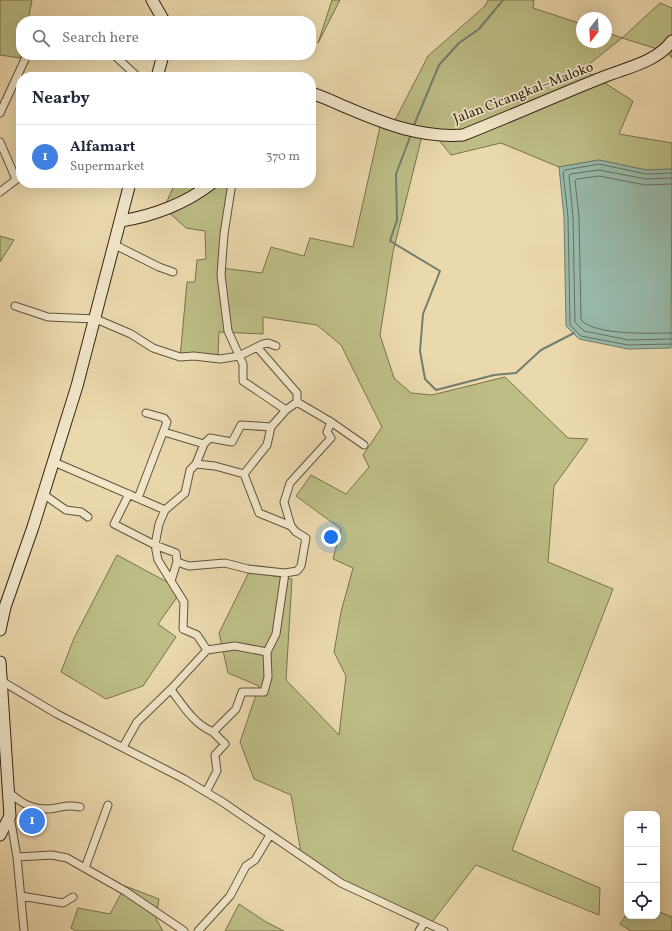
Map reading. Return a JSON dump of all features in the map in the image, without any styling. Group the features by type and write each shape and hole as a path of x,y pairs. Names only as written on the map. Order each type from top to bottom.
{"main road":[{"path":"152,0 158,16"},
{"name":"Jalan Cicangkal–Maloko","path":"316,96 382,123 406,130 442,136 463,135 607,76 636,66 654,57 672,41"},
{"path":"158,72 162,60"},
{"path":"0,630 5,607 54,462 96,320 129,188"},
{"path":"121,221 135,219 185,201 204,188"},
{"path":"0,662 3,743 10,793 10,816 0,835"}],"street":[{"path":"19,72 25,60"},
{"path":"119,60 133,72"},
{"path":"0,113 16,79"},
{"path":"0,142 16,171"},
{"path":"0,192 16,179"},
{"path":"231,188 224,234 221,275 228,331 242,364 243,381 286,410"},
{"path":"115,245 145,259 159,268 173,272"},
{"path":"15,306 48,317 96,320 131,334 153,348 172,356 220,359 239,356 268,343 276,346"},
{"path":"257,347 297,393 297,402"},
{"path":"244,474 267,445 271,427 286,410 297,402"},
{"path":"297,402 331,422 364,445"},
{"path":"138,498 164,432 166,420 146,413"},
{"path":"176,562 189,566 225,563 248,569 285,573 297,571 301,566 306,538 296,532 291,526 284,502 290,483 331,438 327,432 331,422"},
{"path":"207,650 197,635 183,629 184,602 158,560 155,545 159,524 165,510 185,492 190,470 196,464 204,444 210,438 232,442 241,425 271,427"},
{"path":"164,432 204,444"},
{"path":"54,462 165,510"},
{"path":"196,464 215,466 244,474"},
{"path":"244,474 259,513 291,526"},
{"path":"43,494 66,510 80,512 88,517"},
{"path":"129,494 114,524 155,545 176,553 176,562 171,581"},
{"path":"213,732 236,709 242,692 264,692 268,677 266,652 276,634 285,573"},
{"path":"123,747 137,722 172,688 207,650 235,646 266,652"},
{"path":"1,680 57,714 123,747 206,792 341,883 444,931"},
{"path":"172,688 194,720 202,728 213,732 225,744 215,755 217,771 206,792"},
{"path":"10,793 24,805 50,809 68,805 80,807"},
{"path":"85,868 108,805"},
{"path":"10,816 17,857 24,931"},
{"path":"198,931 230,896 246,866 255,860 270,835"},
{"path":"17,857 52,855 67,858 125,891 184,931"},
{"path":"21,896 63,903 73,897"},
{"path":"418,931 424,923"}],"green space":[{"path":"0,0 32,0 29,16 16,16 16,57 0,55"},
{"path":"332,0 340,0 318,43"},
{"path":"488,0 534,0 533,8 576,22 576,48 609,48 583,69 633,101 619,134 672,143 672,169 646,170 599,160 559,167 501,143 451,155 438,139 422,136 393,252 380,335 394,378 411,393 432,395 505,377 568,438 588,439 554,486 548,562 613,589 512,850 600,888 599,915 476,865 429,926 302,859 291,795 254,779 240,742 259,686 228,673 219,633 249,572 292,579 286,680 339,735 346,676 334,652 341,612 353,568 333,559 341,529 296,496 311,475 346,494 369,467 363,455 382,427 341,345 317,325 263,317 263,334 219,332 218,355 180,358 187,282 195,282 197,260 206,259 205,231 186,228 164,208 173,188 235,188 221,234 221,268 262,273 271,247 304,256 310,238 353,247 382,118 394,122 428,56 485,6"},
{"path":"660,3 672,8 672,58 667,52 622,38"},
{"path":"612,34 622,38 612,46"},
{"path":"0,236 14,240 0,262"},
{"path":"117,555 182,590 158,624 176,637 143,686 106,699 61,672 74,638"},
{"path":"125,886 159,899 156,919 163,931 75,931 71,928 78,908 110,914"},
{"path":"239,904 266,922 284,931 225,931"},
{"path":"660,912 672,917 672,931 631,931 620,924 624,918 660,919"}],"water":[{"path":"599,160 646,170 672,169 671,348 628,349 579,339 566,326 564,217 559,167"}],"waterway":[{"path":"414,125 439,65 459,43 479,29 503,0"},
{"path":"410,137 396,174 397,220 390,241 440,271 423,314 420,351 425,379 436,390 494,375 516,373 541,350 574,333"}],"place":[{"name":"Alfamart","path":"32,821"}]}
